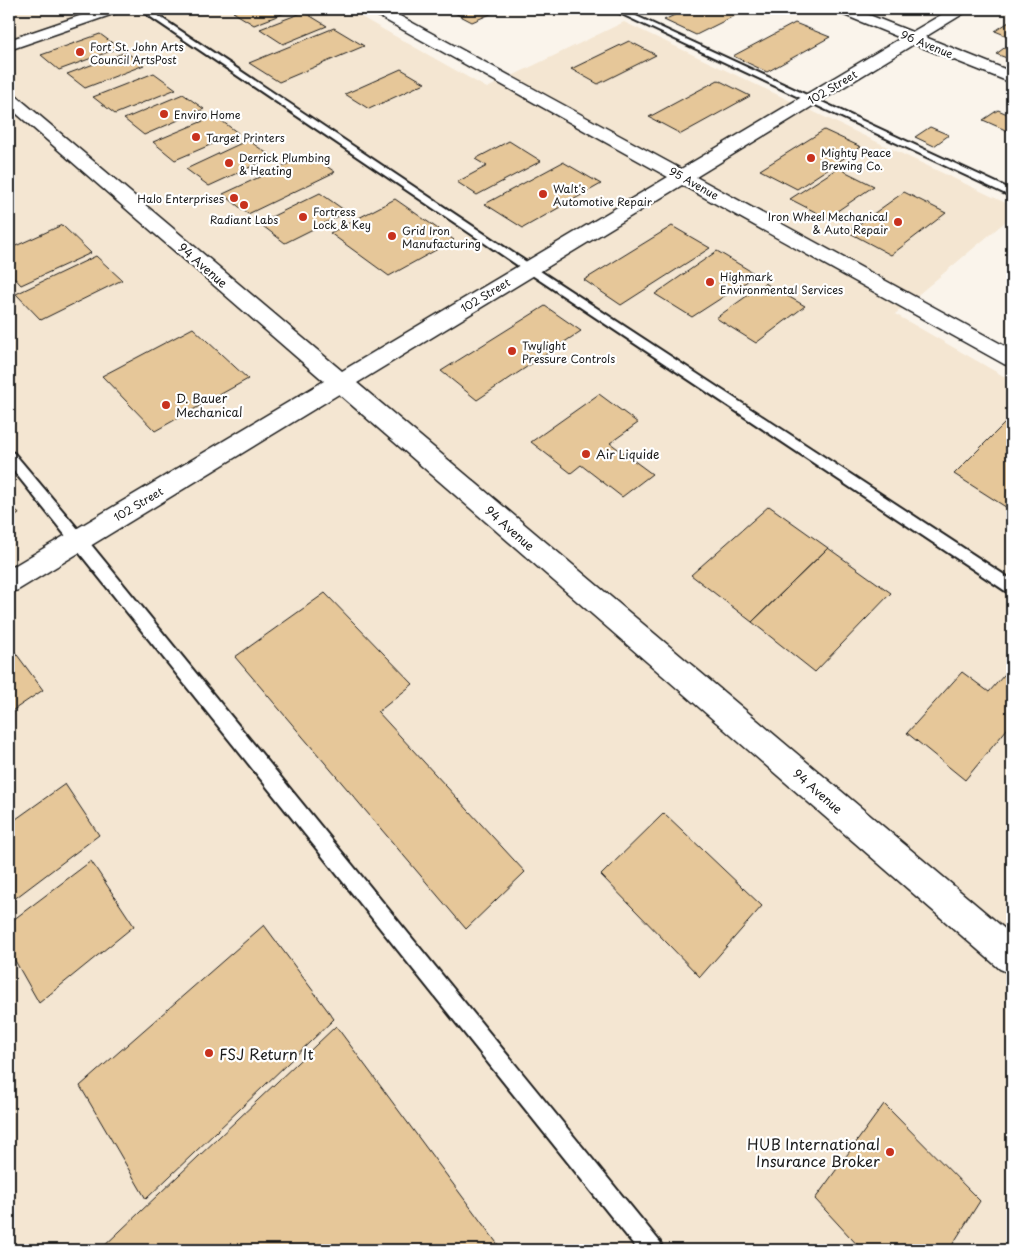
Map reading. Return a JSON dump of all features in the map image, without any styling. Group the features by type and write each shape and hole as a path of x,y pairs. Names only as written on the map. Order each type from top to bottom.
{"street":[{"path":"9,46 114,9"},
{"name":"95 Avenue","path":"376,9 683,176 1012,359"},
{"name":"96 Avenue","path":"842,9 1012,78"},
{"name":"102 Street","path":"9,582 961,9"},
{"name":"94 Avenue","path":"11,105 339,382 1012,957"}],"lane":[{"path":"143,9 530,269 1012,588"},
{"path":"615,9 1012,194"},
{"path":"9,456 79,540 652,1250"}],"shaded area":[{"path":"9,9 347,9 487,88 624,22 1012,206 1012,216 895,314 1012,381 1012,1250 9,1250"}],"building":[{"path":"241,9 295,9 254,25 233,12"},
{"path":"447,9 502,9 472,22"},
{"path":"687,9 748,9 696,35 664,20"},
{"path":"304,12 327,26 283,44 260,29"},
{"path":"1009,22 1012,23 1012,38 995,31"},
{"path":"795,23 830,37 767,72 733,56"},
{"path":"334,28 364,46 279,82 249,63"},
{"name":"Fort St. John Arts Council ArtsPost","path":"100,34 119,48 59,70 41,55"},
{"path":"629,41 656,55 598,84 571,69"},
{"path":"1011,43 1012,60 996,54"},
{"path":"126,52 144,65 85,88 67,74"},
{"path":"401,69 425,83 369,109 345,94"},
{"path":"154,73 176,89 115,114 93,97"},
{"path":"718,80 750,96 681,134 649,117"},
{"name":"Enviro Home","path":"183,94 204,109 144,135 124,119"},
{"path":"998,110 1012,116 1012,133 983,120"},
{"name":"Target Printers","path":"215,116 238,133 175,160 153,142"},
{"path":"930,127 949,135 934,146 915,137"},
{"name":"Mighty Peace Brewing Co.","path":"824,130 861,147 797,189 760,170"},
{"name":"Derrick Plumbing & Heating","path":"248,140 272,157 209,186 186,169"},
{"path":"509,141 541,161 477,195 457,182 487,166 475,159"},
{"path":"309,154 335,172 248,214 223,194"},
{"name":"Walt's Automotive Repair","path":"563,162 601,184 523,228 485,204"},
{"path":"838,168 874,186 827,218 790,199"},
{"name":"Iron Wheel Mechanical & Auto Repair","path":"904,192 946,213 891,255 848,232"},
{"name":"Fortress Lock & Key","path":"320,193 347,212 285,243 259,223"},
{"name":"Grid Iron Manufacturing","path":"395,199 454,240 389,276 330,233"},
{"path":"62,225 91,253 21,285 9,272 9,249"},
{"path":"672,226 710,248 621,305 584,280"},
{"name":"Highmark Environmental Services","path":"717,251 757,275 692,317 655,294"},
{"path":"96,256 122,280 41,320 16,294"},
{"path":"765,283 805,306 756,343 716,318"},
{"name":"Twylight Pressure Controls","path":"545,306 581,331 477,400 441,371"},
{"name":"D. Bauer Mechanical","path":"193,328 248,379 155,431 102,376"},
{"name":"Air Liquide","path":"599,394 638,423 610,443 652,474 622,497 581,465 571,473 531,442"},
{"path":"1012,416 1012,511 954,474"},
{"path":"9,501 19,514 9,520"},
{"path":"769,506 828,548 752,622 691,575"},
{"path":"828,548 891,593 815,672 752,622"},
{"path":"325,593 413,684 378,712 525,872 466,929 235,657"},
{"path":"9,644 43,690 9,713"},
{"path":"1012,666 1012,723 965,780 907,733 962,672 989,692"},
{"path":"65,784 99,835 9,903 9,824"},
{"path":"664,813 762,906 700,977 601,875"},
{"path":"91,861 134,926 39,1003 9,950 9,923"},
{"name":"FSJ Return It","path":"264,925 334,1019 146,1199 80,1086"},
{"path":"336,1026 502,1250 100,1250"},
{"name":"HUB International Insurance Broker","path":"884,1104 980,1201 949,1250 862,1250 815,1199"}],"place":[{"name":"Fort St. John Arts Council ArtsPost","path":"80,52"},
{"name":"Enviro Home","path":"164,114"},
{"name":"Target Printers","path":"196,137"},
{"name":"Mighty Peace Brewing Co.","path":"811,158"},
{"name":"Derrick Plumbing & Heating","path":"229,163"},
{"name":"Walt's Automotive Repair","path":"543,194"},
{"name":"Halo Enterprises","path":"234,198"},
{"name":"Radiant Labs","path":"244,205"},
{"name":"Fortress Lock & Key","path":"303,217"},
{"name":"Iron Wheel Mechanical & Auto Repair","path":"898,222"},
{"name":"Grid Iron Manufacturing","path":"392,236"},
{"name":"Highmark Environmental Services","path":"710,282"},
{"name":"Twylight Pressure Controls","path":"512,351"},
{"name":"D. Bauer Mechanical","path":"166,405"},
{"name":"Air Liquide","path":"586,454"},
{"name":"FSJ Return It","path":"209,1053"},
{"name":"HUB International Insurance Broker","path":"890,1152"}]}
